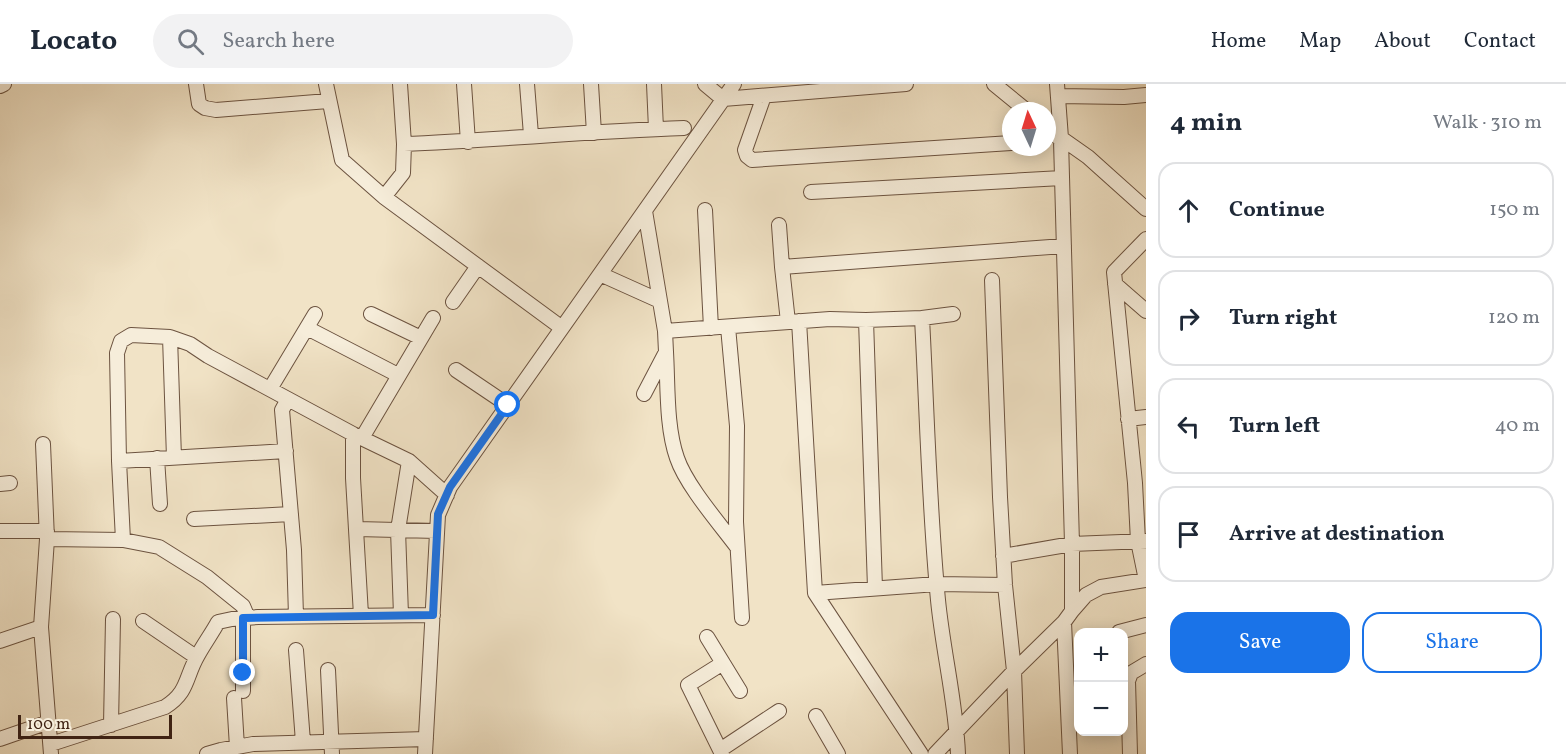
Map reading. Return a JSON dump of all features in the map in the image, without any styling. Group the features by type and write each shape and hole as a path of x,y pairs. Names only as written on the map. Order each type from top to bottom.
{"street":[{"path":"196,84 199,104 204,108 216,110 328,101"},
{"path":"326,84 342,160 384,197 562,328"},
{"path":"384,197 402,173 404,144 400,84"},
{"path":"464,84 468,142"},
{"path":"527,84 531,135"},
{"path":"591,84 594,133"},
{"path":"654,84 656,129"},
{"path":"705,84 723,99 906,84"},
{"path":"425,754 438,514 450,487 734,84"},
{"path":"994,84 1016,102"},
{"path":"1070,754 1068,617 1072,544 1062,178 1056,140 1057,90 1146,95"},
{"path":"764,96 746,150 747,156 752,160 1002,144"},
{"path":"404,144 684,128 697,137"},
{"path":"1056,140 1088,157 1146,209"},
{"path":"811,192 1062,178"},
{"path":"705,210 711,328"},
{"path":"645,211 665,331 670,420 677,459 683,474 738,549"},
{"path":"779,225 782,267 793,322 815,593 921,754"},
{"path":"935,754 1068,617 1086,594 1101,587 1146,580 1142,541 1141,483 1128,419 1114,272 1146,239"},
{"path":"782,267 1064,246"},
{"path":"453,302 478,266"},
{"path":"600,274 660,301"},
{"path":"992,280 1003,556 1014,671 1017,754"},
{"path":"1115,284 1146,311"},
{"path":"270,389 315,314"},
{"path":"371,314 421,338"},
{"path":"665,331 830,319 922,318 953,314"},
{"path":"361,615 353,478 358,436 433,318"},
{"path":"922,318 937,584 957,731 958,754"},
{"path":"866,320 875,588"},
{"path":"728,327 736,426 736,522 742,618"},
{"path":"307,328 398,375"},
{"path":"123,540 117,353 121,341 131,335 170,337 190,344 288,399 409,461 447,495"},
{"path":"170,337 174,458"},
{"path":"644,394 666,352"},
{"path":"456,370 508,405"},
{"path":"288,399 282,410 294,550 296,616"},
{"path":"1128,419 1146,417"},
{"path":"44,444 47,535 41,627 51,749 165,707 177,700 187,683 196,657 218,622 245,618 296,616 433,615"},
{"path":"119,461 286,451"},
{"path":"157,458 160,504"},
{"path":"401,615 398,530 409,461"},
{"path":"194,519 291,514"},
{"path":"357,529 437,531"},
{"path":"0,531 123,540 159,547 207,578 243,606 245,618 238,694 237,747"},
{"path":"1003,556 1072,544 1142,541"},
{"path":"815,593 937,584 1005,585"},
{"path":"111,725 113,619"},
{"path":"143,621 196,657"},
{"path":"1128,630 1146,625"},
{"path":"0,641 41,627"},
{"path":"707,637 740,691"},
{"path":"296,650 303,742"},
{"path":"723,663 688,685 721,752 779,711"},
{"path":"1130,754 1128,681 1131,673 1146,664"},
{"path":"328,670 332,748"},
{"path":"816,716 838,754"},
{"path":"0,739 49,722"},
{"path":"207,754 237,747 303,742 332,748 426,739"}],"route":[{"path":"243,673 243,618 433,615 438,514 450,487 508,405"}]}
